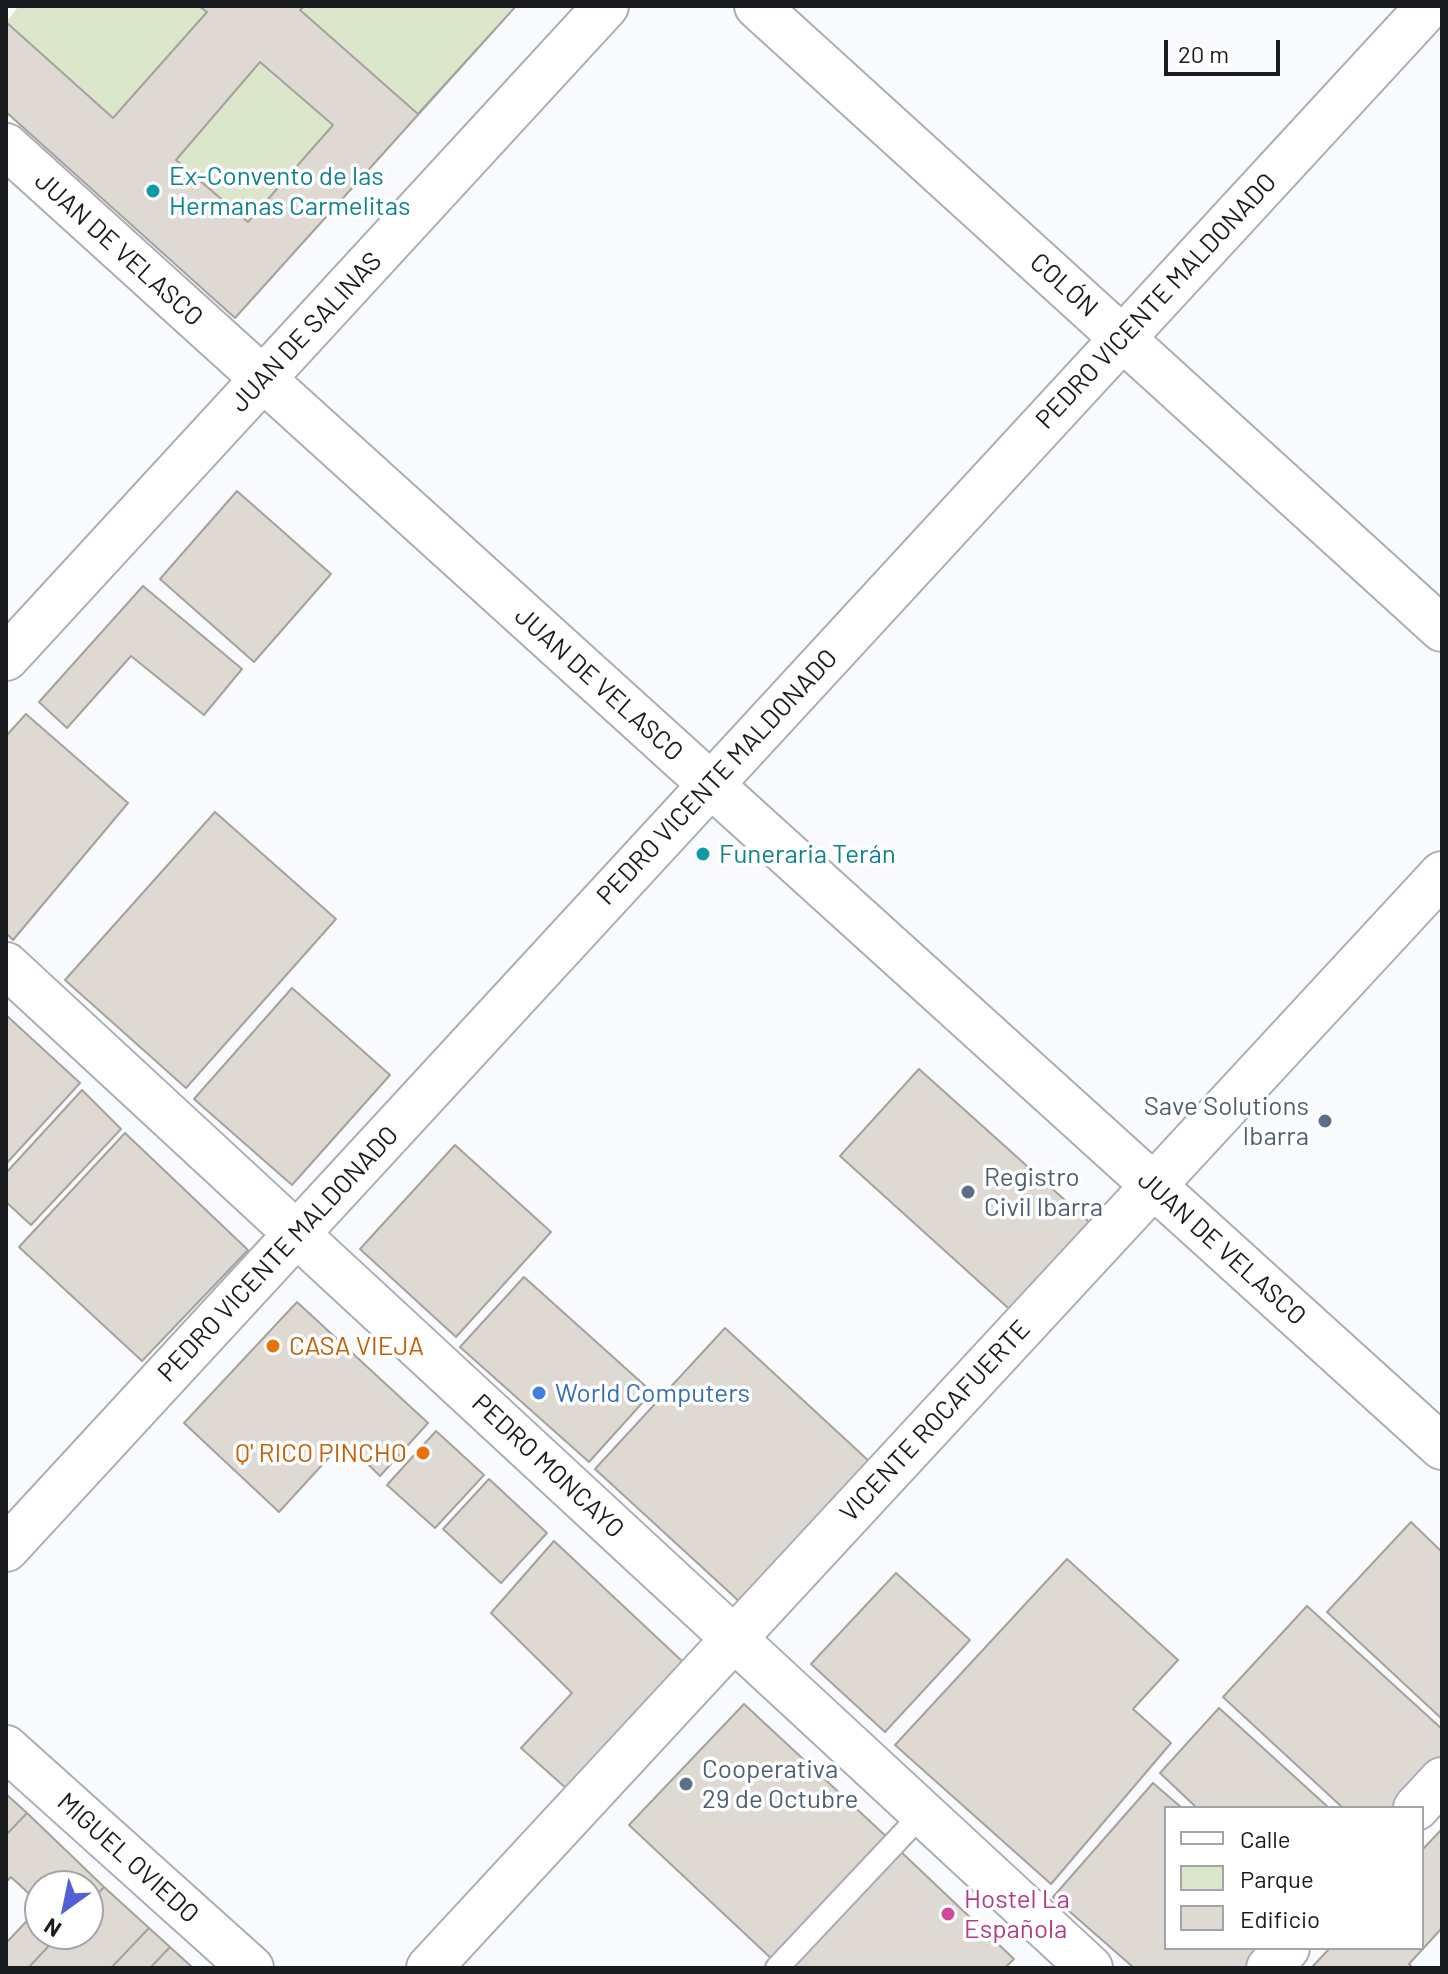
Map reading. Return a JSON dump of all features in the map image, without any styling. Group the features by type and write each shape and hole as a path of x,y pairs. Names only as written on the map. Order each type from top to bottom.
{"street":[{"name":"JUAN DE SALINAS","path":"6,658 606,6"},
{"name":"COLÓN","path":"757,6 1442,629"},
{"name":"PEDRO VICENTE MALDONADO","path":"6,1549 1429,6"},
{"name":"JUAN DE VELASCO","path":"6,146 1442,1447"},
{"name":"VICENTE ROCAFUERTE","path":"429,1968 1442,874"},
{"name":"PEDRO MONCAYO","path":"6,965 1090,1968"},
{"name":"MIGUEL OVIEDO","path":"6,1748 251,1968"},
{"path":"1418,1806 1442,1780"},
{"path":"1269,1968 1285,1950"}],"lane":[{"path":"777,1968 923,1813"}],"green space":[{"path":"19,6 199,6 207,12 113,118 6,22"},
{"path":"304,6 514,6 418,114 300,10"},
{"path":"260,62 333,125 248,222 176,160"}],"building":[{"name":"Ex-Convento de las Hermanas Carmelitas","path":"199,6 304,6 300,10 418,114 516,6 235,318 6,112 6,22 113,118 207,12","holes":["260,62 333,125 248,222 176,160"]},
{"path":"237,491 331,574 254,662 160,579"},
{"path":"143,586 242,669 204,715 131,656 67,728 39,702"},
{"path":"26,714 128,803 13,940 6,933 6,736"},
{"path":"215,812 336,919 186,1088 65,980"},
{"path":"292,988 390,1075 292,1185 194,1099"},
{"path":"6,1015 80,1083 6,1164"},
{"name":"Registro Civil Ibarra","path":"919,1069 1096,1228 1017,1316 840,1156"},
{"path":"82,1090 121,1129 31,1225 6,1202 6,1173"},
{"path":"125,1133 248,1250 142,1361 19,1247"},
{"path":"455,1145 551,1232 456,1337 360,1249"},
{"path":"524,1277 652,1392 589,1462 460,1347"},
{"path":"297,1302 428,1423 380,1476 344,1441 279,1512 184,1423"},
{"path":"725,1328 871,1463 741,1603 595,1469"},
{"path":"436,1431 484,1475 435,1528 387,1485"},
{"path":"489,1479 547,1533 501,1583 443,1529"},
{"path":"1411,1522 1442,1552 1442,1719 1327,1612"},
{"path":"554,1541 683,1662 567,1789 521,1748 572,1693 491,1613"},
{"path":"1067,1559 1178,1660 1133,1709 1171,1743 1051,1884 895,1745"},
{"path":"896,1573 970,1640 885,1732 811,1664"},
{"path":"1307,1606 1442,1729 1442,1758 1398,1806 1341,1806 1223,1697"},
{"path":"744,1704 889,1839 774,1961 629,1825"},
{"path":"1219,1708 1327,1806 1195,1806 1160,1773"},
{"path":"1153,1783 1180,1806 1164,1806 1164,1950 1265,1950 1249,1968 1134,1968 1053,1897"},
{"path":"6,1794 27,1813 6,1835"},
{"path":"27,1813 86,1870 24,1870 24,1889 11,1877 6,1882 6,1835"},
{"path":"1442,1829 1442,1928 1424,1948 1424,1848"},
{"path":"898,1849 1014,1959 1005,1968 784,1968"},
{"path":"104,1887 149,1928 111,1968 28,1968 45,1950 104,1950"},
{"path":"24,1924 24,1950 45,1950 28,1968 6,1968 6,1943"},
{"path":"149,1928 170,1947 150,1968 111,1968"},
{"path":"170,1947 193,1968 150,1968"},
{"path":"1328,1950 1422,1950 1409,1964 1413,1968 1311,1968"}],"place":[{"name":"Ex-Convento de las Hermanas Carmelitas","path":"153,191"},
{"name":"Funeraria Terán","path":"703,854"},
{"name":"Save Solutions Ibarra","path":"1325,1121"},
{"name":"Registro Civil Ibarra","path":"968,1192"},
{"name":"CASA VIEJA","path":"273,1346"},
{"name":"World Computers","path":"539,1393"},
{"name":"Q' RICO PINCHO","path":"423,1453"},
{"name":"Cooperativa 29 de Octubre","path":"686,1784"},
{"name":"Hostel La Española","path":"948,1914"}]}
